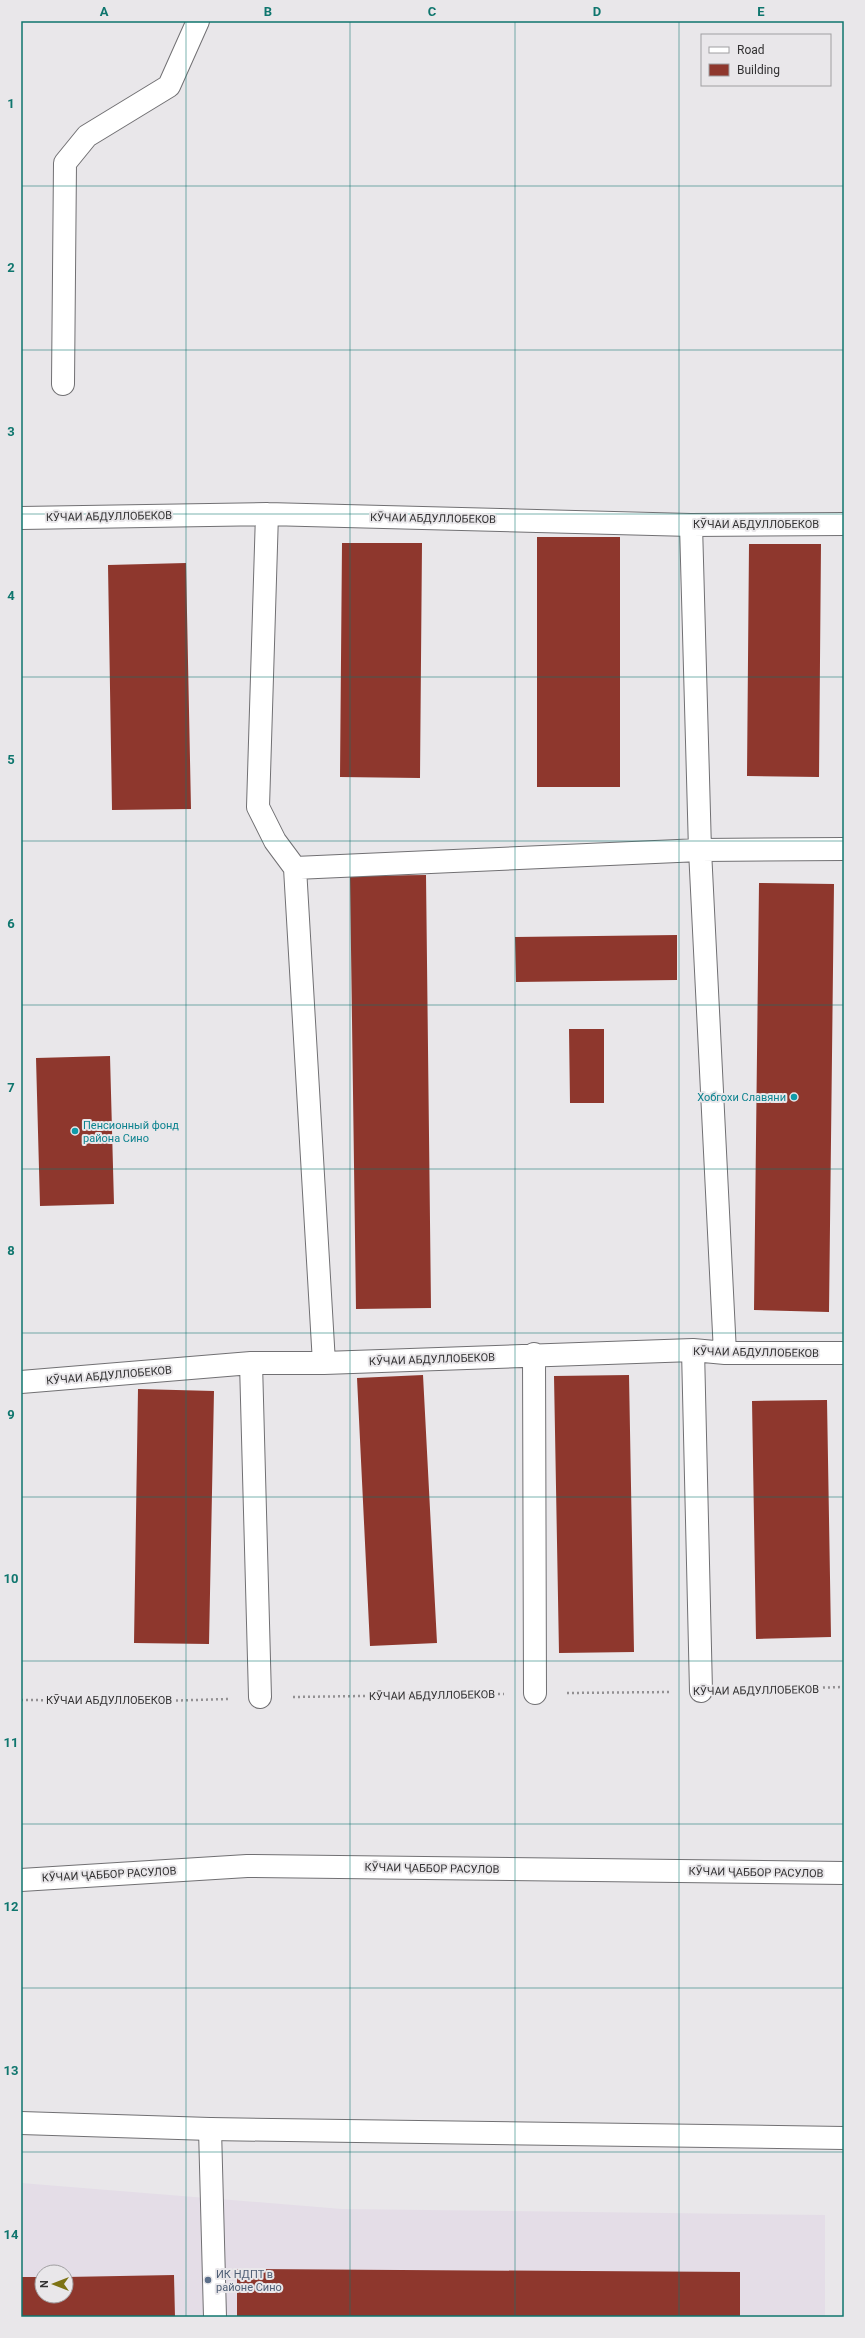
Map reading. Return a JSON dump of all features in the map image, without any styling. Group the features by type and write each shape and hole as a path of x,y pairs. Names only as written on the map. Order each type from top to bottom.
{"main road":[{"path":"63,384 65,163 87,136 169,86 198,21"},
{"path":"267,514 258,807 275,841 295,868 324,1363"},
{"name":"КӮЧАИ АБДУЛЛОБЕКОВ","path":"21,518 267,514 691,525 844,524"},
{"path":"691,525 700,850 724,1353"},
{"path":"295,868 700,850 844,848"},
{"path":"693,1350 701,1691"},
{"name":"КӮЧАИ АБДУЛЛОБЕКОВ","path":"21,1382 251,1362 324,1363 534,1354 693,1350 724,1353 844,1353"},
{"path":"534,1354 536,1693"},
{"path":"251,1362 260,1697"},
{"name":"КӮЧАИ ҶАББОР РАСУЛОВ","path":"21,1880 247,1866 844,1873"},
{"path":"21,2123 210,2129 844,2138"},
{"path":"210,2129 215,2317"}],"path":[{"name":"КӮЧАИ АБДУЛЛОБЕКОВ","path":"21,1700 160,1701 260,1697 701,1691 844,1687"}],"shaded area":[{"path":"21,2183 342,2209 825,2215 825,2317 21,2317"}],"building":[{"path":"537,537 620,537 620,787 537,787"},
{"path":"342,543 422,543 420,778 340,777"},
{"path":"749,544 821,544 819,777 747,776"},
{"path":"186,563 191,809 112,810 108,565"},
{"path":"426,875 431,1308 356,1309 350,876"},
{"name":"Хобгохи Славяни","path":"759,883 834,884 829,1312 754,1310"},
{"path":"677,935 677,980 516,982 515,937"},
{"path":"569,1029 604,1029 604,1103 570,1103"},
{"name":"Пенсионный фонд района Сино","path":"110,1056 114,1204 40,1206 36,1058"},
{"path":"423,1375 437,1643 370,1646 357,1378"},
{"path":"629,1375 634,1652 559,1653 554,1376"},
{"path":"138,1389 214,1391 209,1644 134,1643"},
{"path":"827,1400 831,1637 756,1639 752,1401"},
{"path":"237,2269 740,2272 740,2317 237,2317"},
{"path":"174,2275 175,2317 21,2317 21,2277 34,2277 34,2304 74,2304 74,2277"}],"place":[{"name":"Хобгохи Славяни","path":"794,1097"},
{"name":"Пенсионный фонд района Сино","path":"75,1131"},
{"name":"ИК НДПТ в районе Сино","path":"208,2280"}]}
